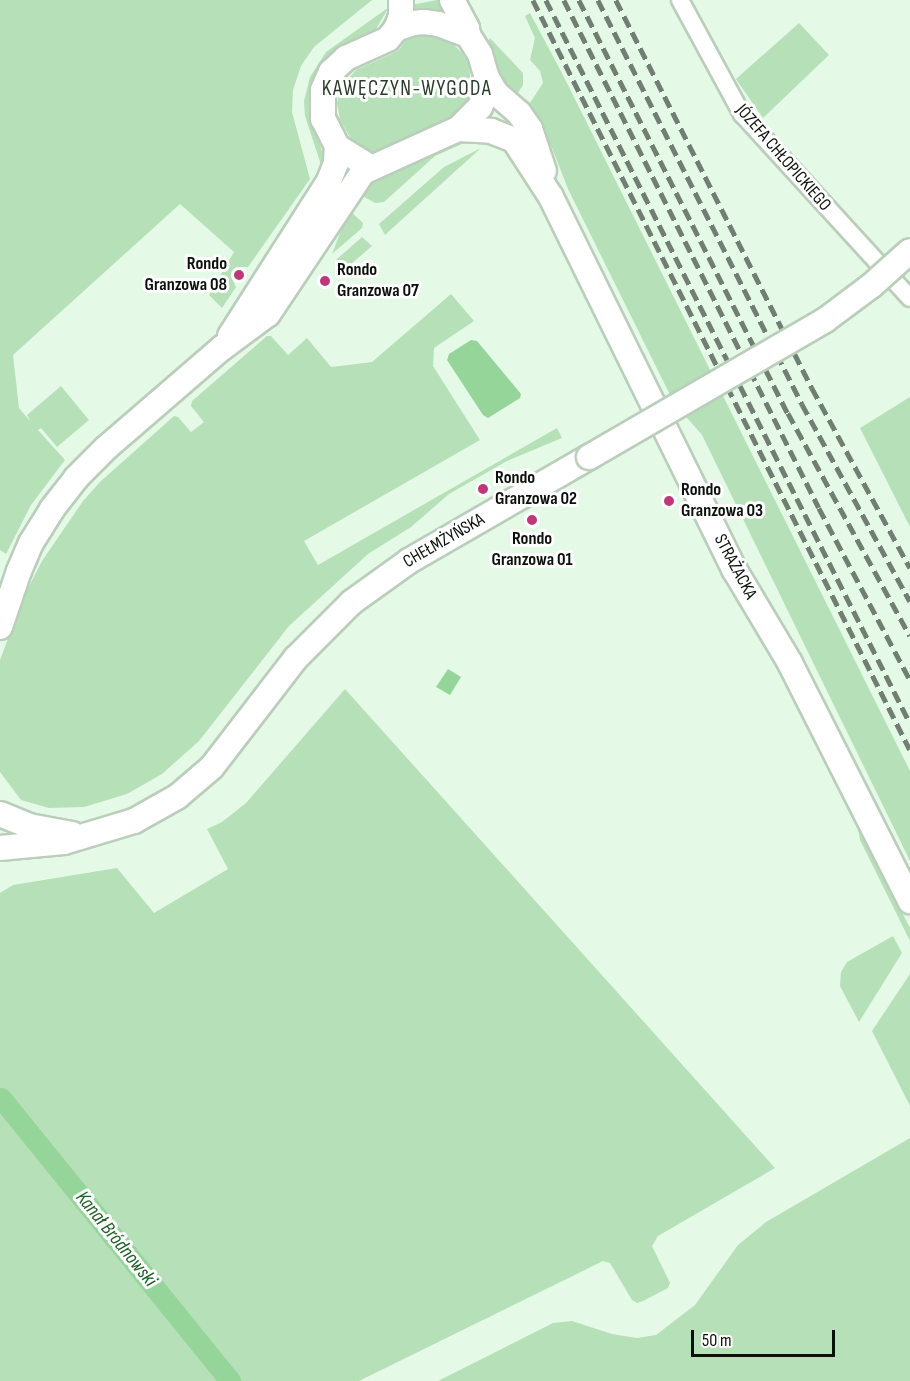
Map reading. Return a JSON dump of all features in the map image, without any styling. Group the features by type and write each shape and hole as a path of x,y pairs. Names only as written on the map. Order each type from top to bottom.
{"street":[{"path":"370,167 337,146 323,119 321,97 325,84 342,62 388,39 396,29 401,16 401,0"},
{"path":"0,627 28,550 68,487 106,448 222,348 268,314 356,181 370,167 458,129 480,107 490,85 480,54 468,35 452,0"},
{"name":"JÓZEFA CHŁOPICKIEGO","path":"680,0 742,114 910,298"},
{"path":"396,29 413,23 431,23 468,35"},
{"name":"STRAŻACKA","path":"490,85 530,129 551,197"},
{"name":"STRAŻACKA","path":"458,129 491,131 514,140 551,197 734,568 790,663 910,901"},
{"path":"222,348 329,182 336,163 337,146"},
{"name":"CHEŁMŻYŃSKA","path":"0,848 15,845 57,844 134,821 177,798 212,767 302,651 352,602 409,561 824,321 871,286 910,251"},
{"name":"CHEŁMŻYŃSKA","path":"0,814 29,826 80,836"}],"shaded area":[{"path":"0,0 372,0 314,47 301,66 293,90 292,112 310,179 248,267 242,267 233,281 236,287 222,308 209,295 234,252 180,204 13,355 19,408 31,422 27,415 61,386 89,420 57,447 41,428 38,430 65,460 31,505 6,554 0,550"},
{"path":"445,0 459,21 412,17 411,5"},
{"path":"389,7 376,29 334,52 314,78 309,112 323,154 323,171 305,116 304,101 310,77 326,52"},
{"path":"530,13 910,771 910,861 702,435 674,403 568,189 552,148 528,106 543,83 540,71 530,60 535,38 525,16"},
{"path":"799,23 829,55 763,118 736,79"},
{"path":"428,31 450,41 462,53 469,65 471,86 476,97 454,117 371,154 353,142 340,120 337,103 340,88 356,70 398,51 410,35"},
{"path":"490,38 523,73 523,85 516,96 503,82 487,44"},
{"path":"466,138 473,139 435,156 384,202 375,203 359,194 376,177"},
{"path":"481,148 385,235 379,224 444,167"},
{"path":"349,210 363,223 362,228 332,254"},
{"path":"362,237 372,246 343,271 336,260"},
{"path":"451,294 474,321 434,348 433,366 480,440 304,541 318,565 557,428 562,438 507,461 449,494 411,527 368,554 289,626 199,741 162,774 127,794 84,807 49,808 21,800 0,772 0,660 25,594 42,561 83,501 101,481 174,416 178,417 191,432 204,422 191,406 192,401 267,336 271,336 288,355 307,338 331,367 372,362"},
{"path":"471,340 477,341 521,394 520,398 488,418 483,415 447,360 449,354"},
{"path":"910,397 910,527 860,428"},
{"path":"448,669 461,677 450,695 436,687"},
{"path":"345,689 775,1168 658,1236 652,1246 670,1283 668,1288 643,1301 637,1303 632,1300 610,1263 603,1261 359,1381 0,1381 0,893 13,885 117,868 154,913 228,869 207,829 222,822 246,803"},
{"path":"857,822 910,928 910,941 860,840"},
{"path":"893,936 902,953 859,1022 840,986 841,972 847,962"},
{"path":"910,974 910,1106 872,1031"},
{"path":"910,1138 910,1381 438,1381 553,1323 572,1321 612,1334 637,1338 656,1335 695,1305 738,1245 766,1222"}],"waterway":[{"name":"Kanał Bródnowski","path":"1,1098 230,1381"}],"railway":[{"path":"533,0 910,750"},
{"path":"546,0 910,723"},
{"path":"564,0 819,508 910,680"},
{"path":"579,0 788,413 910,636"},
{"path":"598,0 802,404 910,601"},
{"path":"616,0 812,388 910,568"}],"place":[{"name":"Rondo Granzowa 08","path":"239,275"},
{"name":"Rondo Granzowa 07","path":"325,281"},
{"name":"Rondo Granzowa 02","path":"483,489"},
{"name":"Rondo Granzowa 03","path":"669,501"},
{"name":"Rondo Granzowa 01","path":"532,520"}],"district":[{"name":"KAWĘCZYN-WYGODA","path":"407,89"}]}
